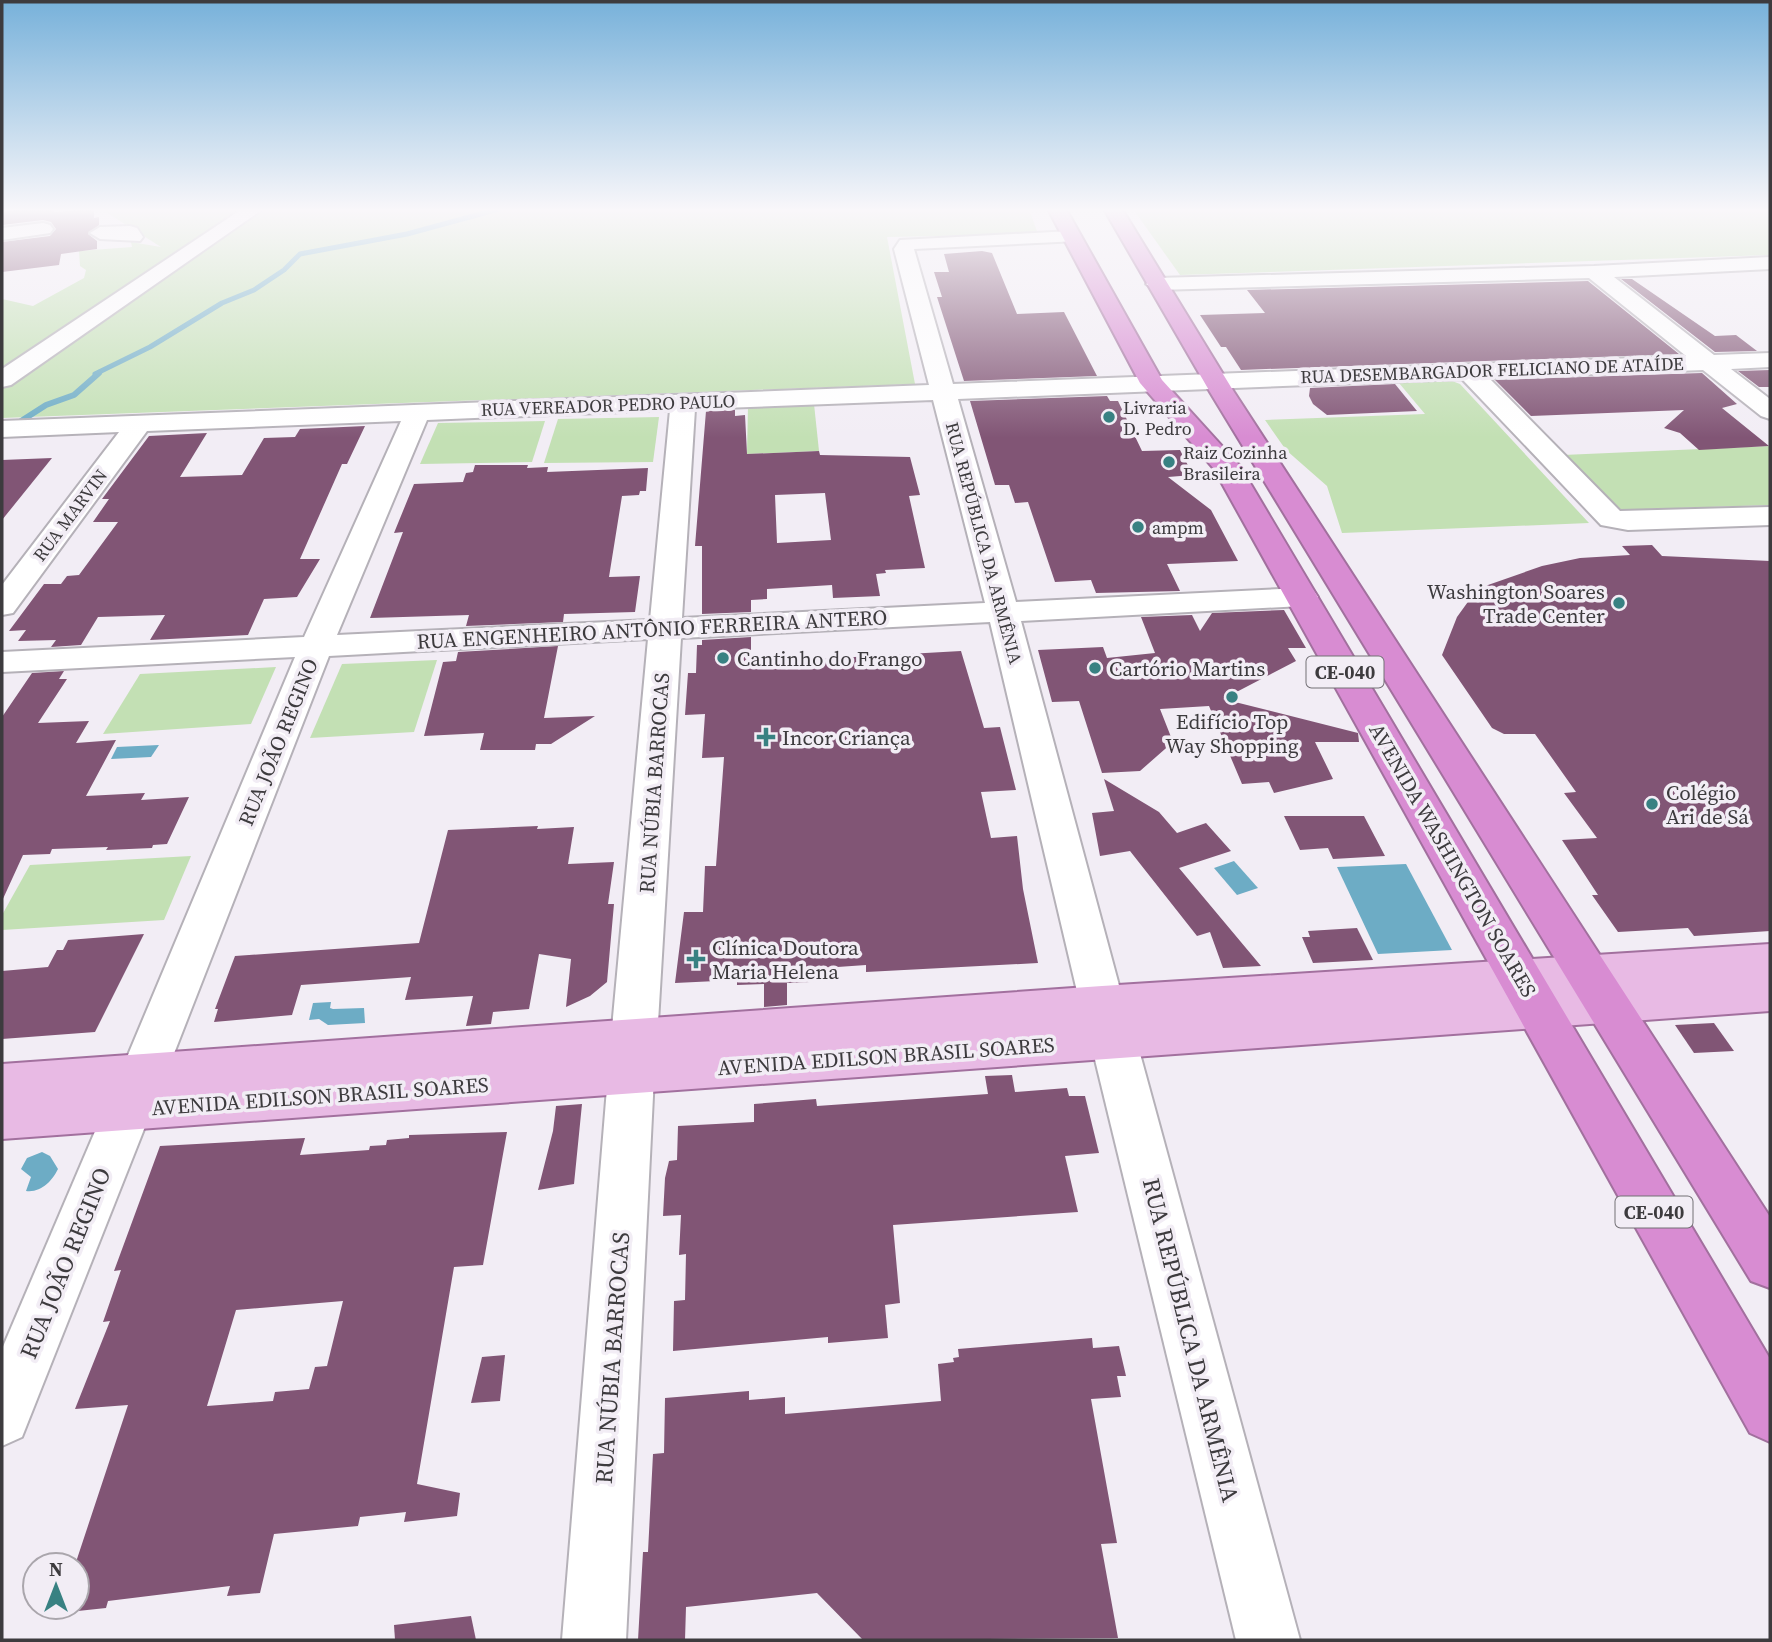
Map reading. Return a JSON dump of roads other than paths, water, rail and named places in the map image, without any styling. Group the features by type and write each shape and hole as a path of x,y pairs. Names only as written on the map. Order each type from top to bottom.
{"highway":[{"name":"AVENIDA WASHINGTON SOARES","path":"1099,286 1152,383 1226,466 1770,1413"},
{"name":"CE-040","path":"1158,286 1770,1263"}],"main road":[{"name":"AVENIDA EDILSON BRASIL SOARES","path":"2,1118 135,1092 1597,988 1770,961"},
{"name":"AVENIDA EDILSON BRASIL SOARES","path":"1597,988 1770,994"},
{"name":"AVENIDA EDILSON BRASIL SOARES","path":"2,1084 135,1092"}],"street":[{"path":"2,380 141,286"},
{"name":"RUA REPÚBLICA DA ARMÊNIA","path":"915,286 1003,611 1268,1640"},
{"path":"1611,286 1770,411"},
{"name":"RUA DESEMBARGADOR FELICIANO DE ATAÍDE","path":"1215,380 1770,360"},
{"path":"1468,371 1602,513 1612,519 1628,521 1770,516"},
{"name":"RUA VEREADOR PEDRO PAULO","path":"2,429 1215,380"},
{"name":"RUA NÚBIA BARROCAS","path":"594,1640 632,1057 683,402"},
{"name":"RUA JOÃO REGINO","path":"2,1417 316,646 418,412"},
{"name":"RUA MARVIN","path":"2,606 139,424"},
{"name":"RUA ENGENHEIRO ANTÔNIO FERREIRA ANTERO","path":"2,662 1302,597"}],"water":[{"path":"159,745 151,757 111,759 117,747"},
{"path":"1234,861 1258,888 1237,895 1214,868"},
{"path":"1406,864 1452,950 1378,954 1337,867"},
{"path":"331,1002 330,1008 333,1009 364,1008 365,1023 328,1025 319,1019 309,1020 313,1003"},
{"path":"42,1152 50,1156 58,1169 45,1185 26,1191 31,1177 21,1169 27,1158"}],"waterway":[{"path":"95,374 150,347 222,303 261,286"},
{"path":"18,423 46,405 74,395 99,373"}],"place":[{"name":"Livraria D. Pedro","path":"1109,417"},
{"name":"Raiz Cozinha Brasileira","path":"1169,462"},
{"name":"ampm","path":"1138,527"},
{"name":"Washington Soares Trade Center","path":"1619,603"},
{"name":"Cantinho do Frango","path":"723,658"},
{"name":"Cartório Martins","path":"1095,668"},
{"name":"Edifício Top Way Shopping","path":"1232,697"},
{"name":"Incor Criança","path":"766,737"},
{"name":"Colégio Ari de Sá","path":"1652,804"},
{"name":"Clínica Doutora Maria Helena","path":"696,959"}]}
